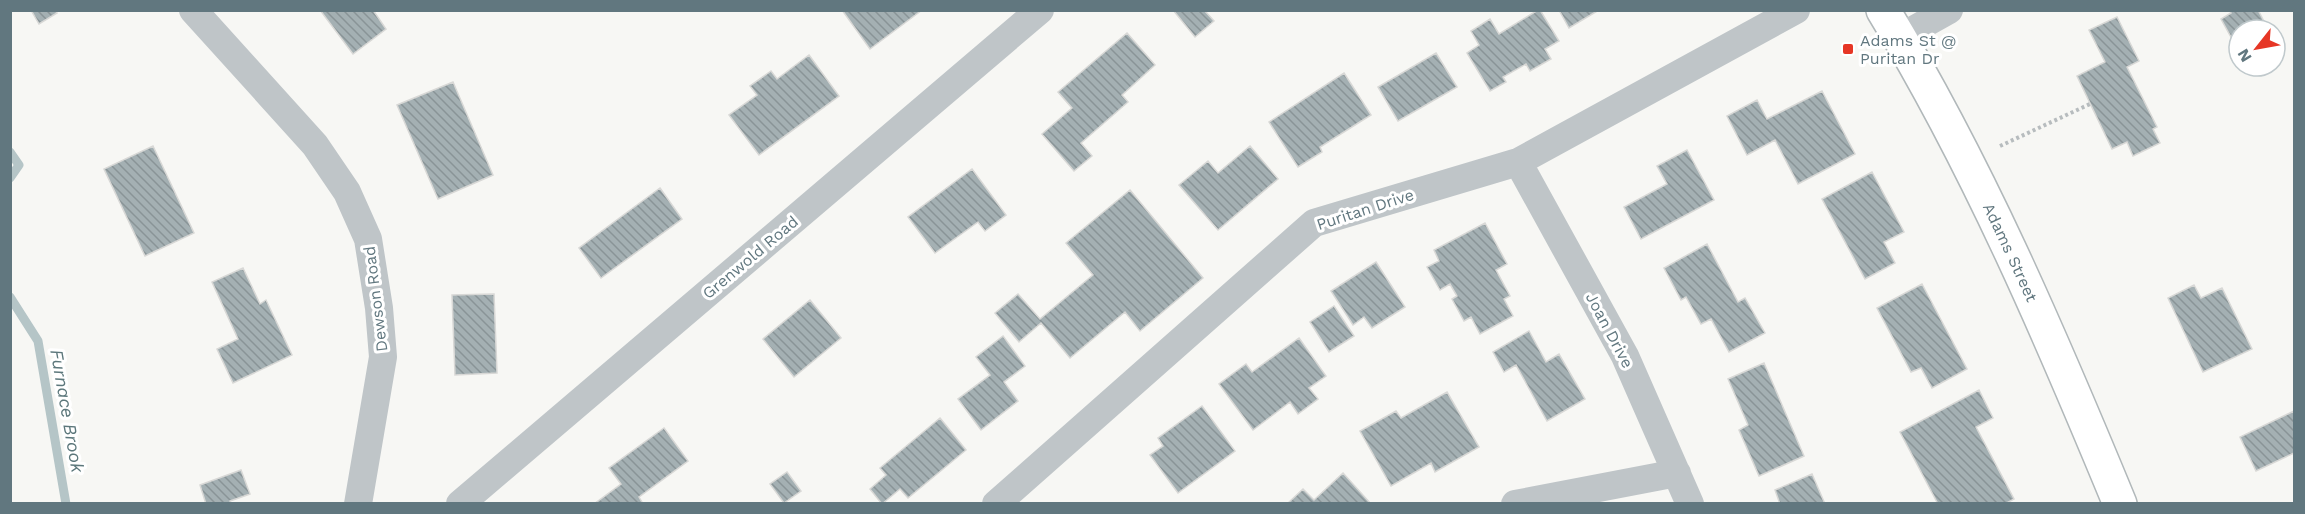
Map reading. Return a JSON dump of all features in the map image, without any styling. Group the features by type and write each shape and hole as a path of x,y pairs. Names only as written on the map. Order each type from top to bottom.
{"main road":[{"name":"Adams Street","path":"1891,24 1997,225 2070,384 2120,504"}],"street":[{"name":"Dewson Road","path":"193,10 315,145 347,192 368,239 379,308 383,357 358,504"},
{"name":"Grenwold Road","path":"460,504 1040,10"},
{"name":"Puritan Drive","path":"996,504 1314,223 1518,162 1796,10"},
{"path":"1891,24 1949,10"},
{"name":"Joan Drive","path":"1518,162 1625,356 1690,504"},
{"path":"1515,504 1677,473"}],"path":[{"path":"2000,146 2090,104"}],"building":[{"path":"31,10 55,10 57,13 39,24"},
{"path":"320,10 373,10 386,29 353,54"},
{"path":"842,10 922,10 870,49"},
{"path":"1173,10 1204,10 1214,21 1195,37"},
{"path":"1538,10 1559,41 1545,49 1551,59 1530,71 1526,64 1503,77 1506,82 1490,91 1467,53 1479,45 1471,31 1490,19 1499,34"},
{"path":"1559,10 1599,10 1569,28"},
{"path":"2229,10 2258,10 2262,18 2227,18 2227,30 2221,19 2231,13"},
{"path":"2117,17 2139,61 2127,67 2157,127 2153,129 2160,143 2133,156 2127,142 2112,149 2077,76 2105,62 2089,30"},
{"path":"1127,33 1155,65 1122,95 1128,102 1081,143 1092,156 1074,171 1042,134 1072,108 1058,92"},
{"path":"1436,53 1457,87 1398,121 1378,87"},
{"path":"809,55 839,96 759,155 729,115 757,95 750,86 771,71 777,79"},
{"path":"1344,73 1371,115 1320,147 1322,152 1298,167 1269,122"},
{"path":"453,82 493,175 438,199 397,105"},
{"path":"1822,91 1855,154 1798,184 1775,140 1747,155 1727,116 1757,100 1767,119"},
{"path":"153,146 194,233 145,256 104,169"},
{"path":"1250,146 1278,179 1218,230 1179,185 1208,161 1218,173"},
{"path":"1687,150 1714,200 1641,239 1624,207 1667,184 1657,166"},
{"path":"972,169 1006,215 985,231 978,222 935,253 908,217"},
{"path":"1872,172 1904,232 1884,242 1895,263 1865,279 1822,199"},
{"path":"660,188 682,219 601,278 579,248"},
{"path":"1130,190 1203,278 1140,331 1125,312 1070,358 1041,323 1019,342 995,313 1018,294 1040,319 1093,275 1066,243"},
{"path":"1485,223 1507,264 1496,270 1510,296 1504,299 1513,316 1480,334 1471,317 1464,321 1452,299 1457,296 1450,284 1440,290 1427,267 1439,261 1434,250"},
{"path":"1707,244 1738,302 1745,298 1765,333 1729,352 1711,319 1701,324 1686,297 1681,300 1664,268"},
{"path":"1376,262 1405,307 1372,328 1364,317 1353,325 1331,291"},
{"path":"243,268 260,304 266,300 292,355 233,383 217,349 238,339 212,282"},
{"path":"1922,284 1967,369 1932,388 1921,368 1911,372 1877,308"},
{"path":"2194,285 2201,298 2222,288 2252,349 2203,372 2168,298"},
{"path":"494,294 497,373 455,375 452,295"},
{"path":"810,300 841,338 794,377 763,339"},
{"path":"1334,306 1354,336 1329,352 1310,322"},
{"path":"1529,331 1546,362 1559,354 1585,399 1547,421 1516,365 1504,372 1493,352"},
{"path":"1003,336 1025,366 1004,382 1018,401 981,430 958,399 990,375 976,357"},
{"path":"1299,338 1326,376 1309,388 1318,399 1298,414 1290,402 1253,430 1219,384 1246,364 1252,372"},
{"path":"1764,363 1804,456 1759,476 1739,430 1748,425 1728,379"},
{"path":"1979,390 1993,418 1976,427 2014,499 2005,504 1938,504 1900,432"},
{"path":"1447,392 1479,447 1435,472 1431,463 1391,486 1360,431 1396,411 1401,418"},
{"path":"1202,406 1235,451 1178,493 1150,455 1163,446 1158,438"},
{"path":"2294,411 2294,453 2256,471 2240,437"},
{"path":"940,418 966,450 908,498 900,489 882,504 870,489 886,475 880,468"},
{"path":"664,428 688,461 639,497 643,504 594,504 621,484 609,468"},
{"path":"241,470 250,494 230,501 231,504 206,504 200,485"},
{"path":"787,472 801,491 784,503 770,484"},
{"path":"1343,473 1371,504 1287,504 1303,489 1314,500"},
{"path":"1812,474 1825,504 1780,504 1775,490"}],"waterway":[{"name":"Furnace Brook","path":"10,152 19,165 10,178"},
{"name":"Furnace Brook","path":"10,297 38,341 66,504"}],"place":[{"name":"Adams St @ Puritan Dr","path":"1848,49"}]}
